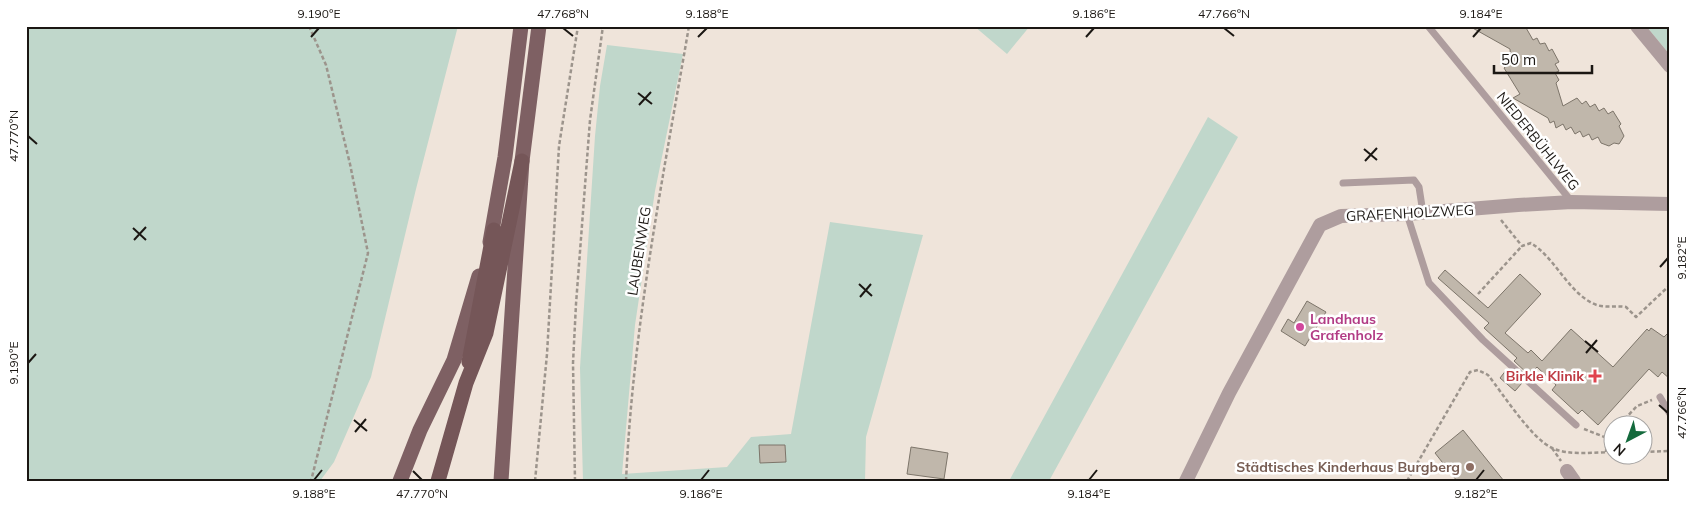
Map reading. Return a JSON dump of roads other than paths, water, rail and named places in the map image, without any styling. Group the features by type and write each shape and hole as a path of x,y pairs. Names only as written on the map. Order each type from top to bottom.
{"highway":[{"path":"438,481 466,383 486,333 522,161"},
{"path":"466,383 473,333 494,230"}],"main road":[{"path":"400,481 420,430 454,360 494,230 521,26"},
{"path":"502,481 522,161 539,26"}],"street":[{"path":"1637,26 1670,66"},
{"name":"GRAFENHOLZWEG","path":"1186,481 1229,393 1320,225 1341,216 1407,214 1572,202 1670,204"}],"lane":[{"name":"NIEDERBÜHLWEG","path":"1428,26 1572,202"},
{"path":"1343,183 1414,180 1419,187 1423,213"},
{"path":"1407,214 1429,283 1483,340 1576,426"},
{"path":"1660,397 1670,414"}],"place":[{"name":"Landhaus Grafenholz","path":"1300,327"},
{"name":"Birkle Klinik","path":"1595,376"},
{"name":"Städtisches Kinderhaus Burgberg","path":"1470,467"}]}
